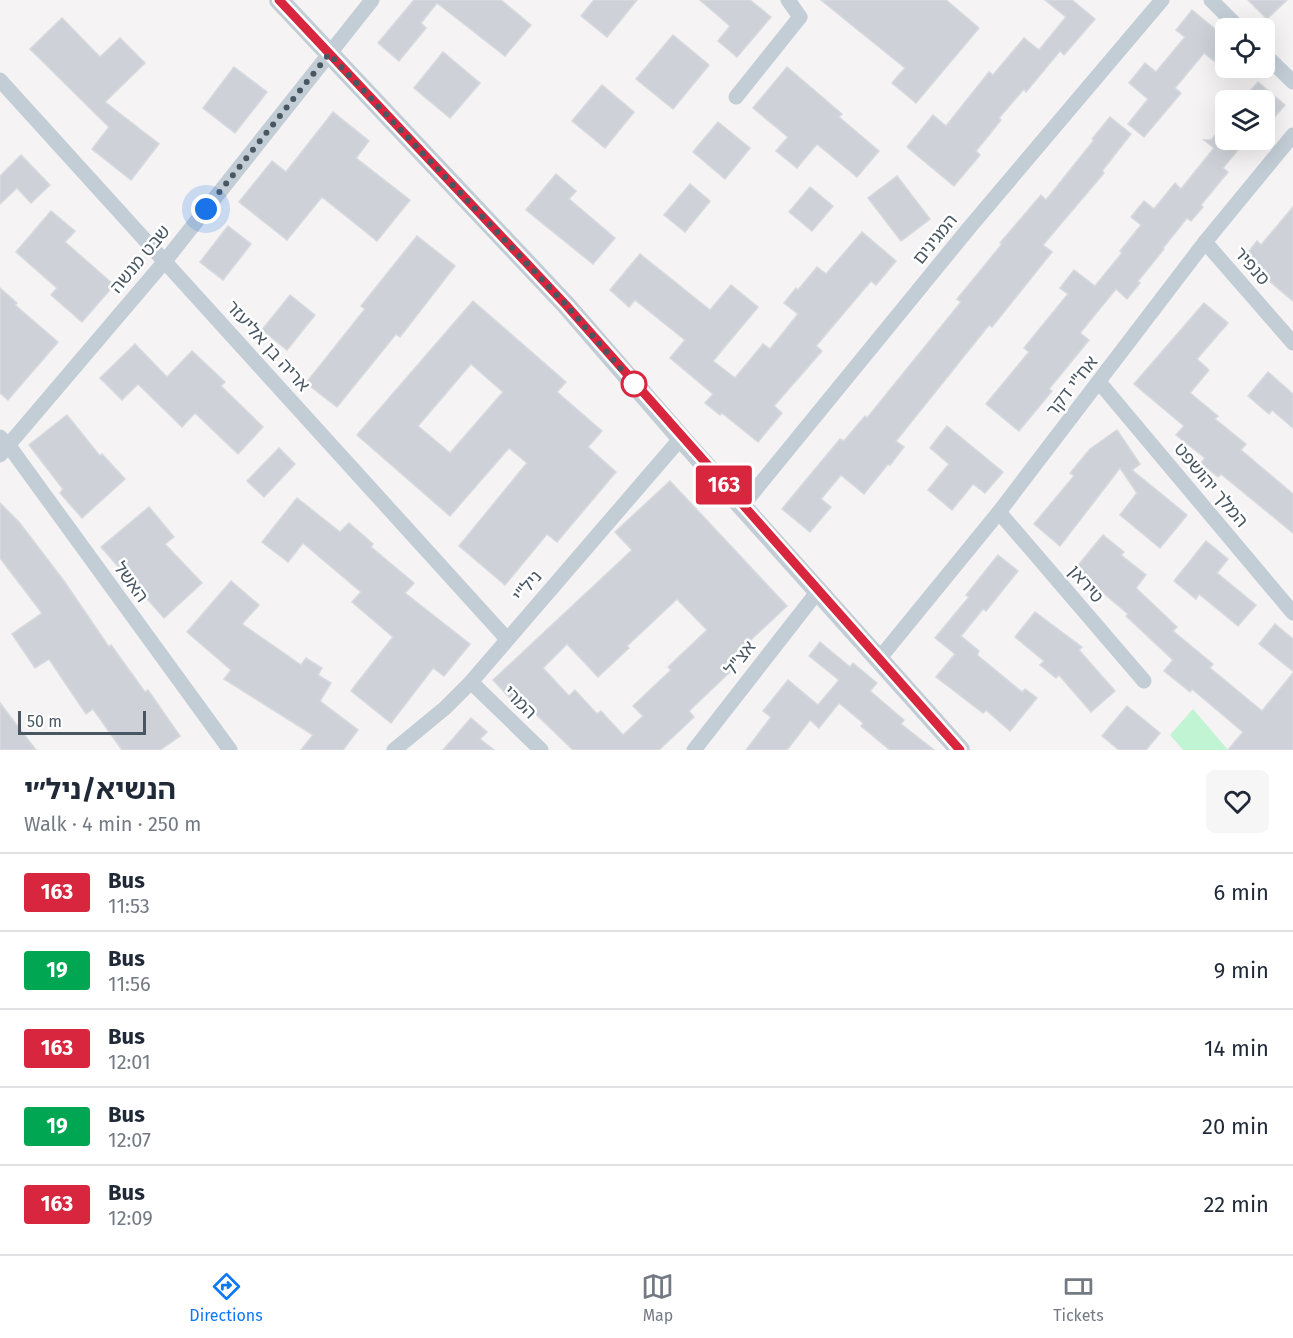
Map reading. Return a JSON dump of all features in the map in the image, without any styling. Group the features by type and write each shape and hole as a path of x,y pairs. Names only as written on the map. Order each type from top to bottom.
{"street":[{"path":"279,0 566,305 681,438 960,750"},
{"name":"שבט מנשה","path":"3,446 165,261 372,0"},
{"path":"736,97 800,17 788,0"},
{"name":"המגינים","path":"742,506 969,228 1162,0"},
{"path":"1211,0 1229,18"},
{"path":"1275,65 1293,82"},
{"name":"אריה בן אליעזר","path":"0,80 507,639"},
{"name":"אח\"י דקר","path":"879,659 999,512 1205,242 1293,135"},
{"name":"סנפיר","path":"1205,242 1293,343"},
{"name":"המלך יהושפט","path":"1099,382 1293,614"},
{"name":"ניל\"י","path":"394,750 445,708 471,682 681,438"},
{"name":"האשל","path":"3,446 230,750"},
{"name":"טיראן","path":"999,512 1144,681"},
{"name":"אצ\"ל","path":"694,750 818,591"},
{"name":"המרי","path":"471,682 541,750"}],"green space":[{"path":"1193,709 1228,750 1183,750 1170,735"}],"building":[{"path":"414,0 501,0 531,25 505,56 437,3 421,23 426,28 399,61 378,43"},
{"path":"594,0 637,0 607,37 581,16"},
{"path":"700,0 750,0 771,17 737,57 718,41 730,26"},
{"path":"821,0 946,0 979,28 916,103 892,83 905,68"},
{"path":"1045,0 1072,0 1095,19 1064,55 1060,51 1026,92 1024,89 999,118 1001,120 976,151 980,155 954,186 907,147 933,115 946,126 989,72 993,75 1024,38 1039,50 1066,17"},
{"path":"1248,0 1287,0 1268,18"},
{"path":"1192,10 1215,29 1215,60 1204,53 1175,88 1181,93 1144,137 1128,124 1148,99 1129,83 1145,63 1156,72 1185,37 1176,30"},
{"path":"62,18 100,57 120,38 145,63 105,102 159,144 131,180 92,149 109,127 30,49"},
{"path":"673,35 709,65 673,109 636,79"},
{"path":"443,52 480,83 450,118 414,88"},
{"path":"234,67 267,92 235,133 203,108"},
{"path":"787,67 842,114 839,117 879,151 857,177 817,144 797,168 776,151 788,137 753,108"},
{"path":"1258,82 1267,90 1251,90"},
{"path":"602,85 634,112 605,148 572,121"},
{"path":"1275,96 1285,105 1275,116"},
{"path":"333,112 369,141 356,158 410,200 377,241 322,197 287,240 239,202 272,161 286,172"},
{"path":"1110,117 1131,134 1102,171 1104,173 1043,245 1052,252 992,327 989,325 896,441 904,447 890,465 888,464 864,494 841,475 821,499 831,507 810,532 782,509 840,439 844,441 865,416 867,418 961,302 957,299 1002,244 1000,243 1041,195 1046,200"},
{"path":"718,122 750,148 725,179 693,152"},
{"path":"1215,135 1215,150 1238,150 1223,168 1228,172 1201,205 1203,207 1191,221 1187,218 1163,248 1127,299 1116,289 1080,333 1089,340 1049,389 1052,391 1019,431 986,404 1029,352 1024,348 1068,294 1060,288 1074,270 1095,286 1141,225 1131,217 1144,201 1154,209 1175,183 1181,189 1214,148 1204,140 1211,140"},
{"path":"21,155 50,185 31,203 17,188 0,204 0,176"},
{"path":"556,174 576,191 569,199 615,238 593,264 526,210"},
{"path":"897,176 930,219 901,241 868,198"},
{"path":"690,184 710,201 685,232 664,215"},
{"path":"810,187 833,206 812,231 789,212"},
{"path":"1293,207 1293,301 1243,259 1257,241 1261,245"},
{"path":"51,211 75,231 65,242 114,285 82,322 51,295 57,288 16,252"},
{"path":"228,226 251,244 223,280 200,262"},
{"path":"862,232 896,261 876,285 871,281 816,346 822,351 774,406 782,413 758,442 722,413 720,415 705,403 713,394 670,358 685,340 635,300 629,307 610,290 640,254 710,310 731,285 758,307 713,361 735,378 763,344 770,349 798,314 784,303 796,288 798,290 817,267 826,274"},
{"path":"417,236 455,266 400,337 396,334 337,407 306,383 365,309 361,306"},
{"path":"0,288 17,303 15,305 58,342 8,400 0,393"},
{"path":"290,295 315,315 287,350 262,330"},
{"path":"473,301 566,382 557,392 602,431 588,447 616,472 557,542 547,534 505,585 459,546 527,463 509,448 450,516 357,435","holes":["471,364 503,392 450,453 418,426"]},
{"path":"1204,303 1228,323 1197,359 1209,370 1190,393 1218,416 1215,419 1246,444 1241,450 1293,494 1293,533 1221,474 1218,477 1201,463 1205,458 1176,435 1184,426 1134,384"},
{"path":"135,344 167,377 192,351 225,382 221,386 263,427 238,454 195,413 182,427 138,384 122,400 100,378"},
{"path":"1268,372 1293,394 1293,428 1272,410 1269,414 1248,396"},
{"path":"67,415 100,456 102,454 125,479 82,518 60,493 63,489 29,445"},
{"path":"947,426 1003,472 985,493 973,484 952,510 928,490 949,464 930,448"},
{"path":"1117,430 1140,464 1132,470 1187,515 1160,548 1120,515 1137,493 1120,468 1060,546 1034,524 1074,476 1070,473 1090,449"},
{"path":"279,448 295,464 264,497 247,481"},
{"path":"670,481 787,606 725,664 731,671 689,711 694,717 659,750 573,750 515,694 510,698 493,680 632,550 615,532","holes":["677,599 707,630 668,667 671,670 633,706 643,716 623,735 601,711 597,714 575,690 569,696 543,668 567,644 598,677"]},
{"path":"297,498 340,532 349,523 373,544 371,547 414,583 405,593 470,644 444,676 433,668 391,723 351,691 393,637 352,602 361,592 303,543 288,562 262,542"},
{"path":"0,503 19,522 64,581 109,647 111,645 145,692 148,690 180,736 160,750 122,750 93,709 86,714 49,659 35,668 12,634 42,613 0,558"},
{"path":"149,507 174,537 165,544 202,583 164,618 101,547"},
{"path":"1103,535 1124,552 1121,555 1146,575 1136,588 1177,627 1173,631 1213,664 1210,668 1262,711 1293,673 1293,750 1228,750 1243,732 1192,689 1190,692 1164,671 1173,660 1126,616 1128,614 1075,569"},
{"path":"1206,541 1228,559 1217,573 1256,605 1238,626 1199,594 1196,599 1174,581"},
{"path":"998,555 1018,571 986,611 983,609 961,636 979,651 977,655 1022,692 1025,689 1037,698 1010,731 986,710 983,713 936,677 955,654 935,638 969,597 966,595"},
{"path":"231,581 259,605 242,624 301,665 306,658 322,668 318,675 331,683 320,701 358,730 343,750 301,750 313,735 224,679 231,670 187,632"},
{"path":"1035,612 1082,647 1079,650 1115,691 1091,712 1059,675 1056,678 1040,665 1044,661 1015,637"},
{"path":"1275,624 1293,639 1293,671 1259,644"},
{"path":"820,642 850,667 853,663 877,683 870,691 904,720 901,724 934,750 890,750 861,726 863,723 839,703 819,728 810,720 787,750 746,750 771,717 763,711 788,680 818,705 839,680 809,656"},
{"path":"0,703 36,750 0,750"},
{"path":"1127,706 1160,733 1146,750 1119,750 1102,736"},
{"path":"471,718 487,732 480,739 494,750 443,750"}],"bus line":[{"name":"163","path":"279,0 566,305 681,438 960,750"}],"route":[{"path":"206,209 329,54 566,305 634,384"}]}
